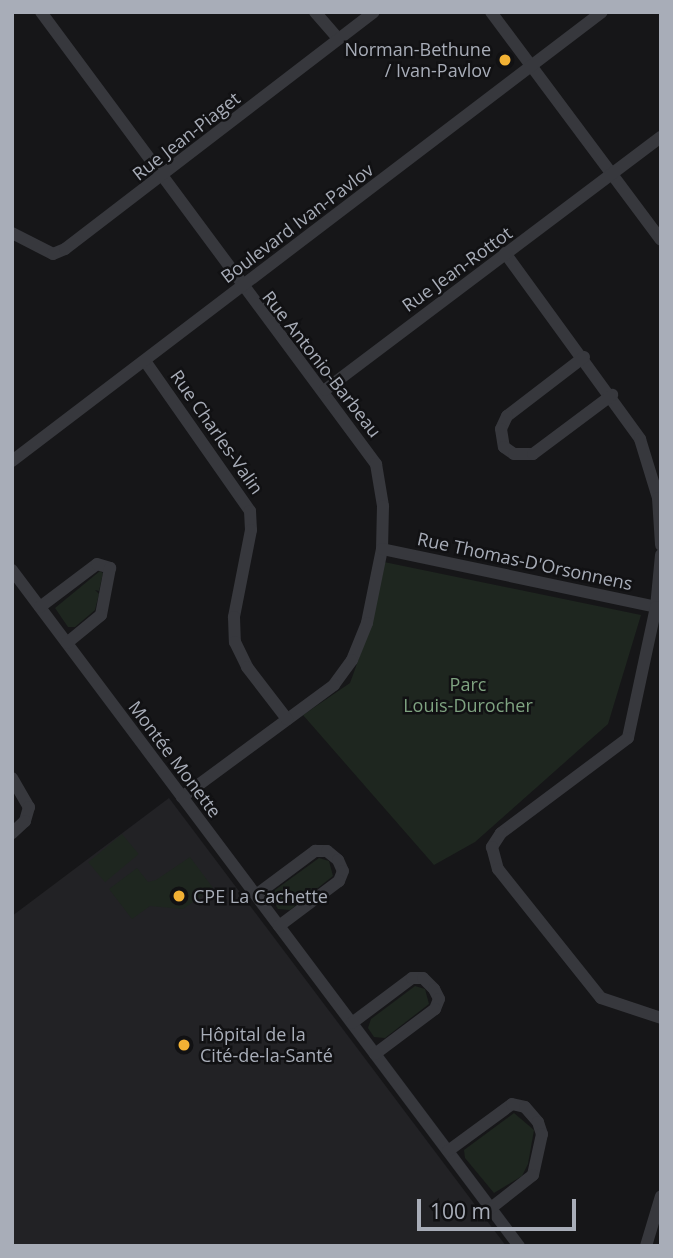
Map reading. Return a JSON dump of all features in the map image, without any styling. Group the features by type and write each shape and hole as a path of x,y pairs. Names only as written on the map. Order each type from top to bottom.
{"street":[{"name":"Rue Antonio-Barbeau","path":"41,12 164,177 241,288 325,390 376,464 383,506 382,549 366,623 352,660 334,685 181,797"},
{"path":"316,12 338,38"},
{"name":"Rue Jean-Piaget","path":"12,233 53,254 65,250 164,177 374,12"},
{"path":"491,12 661,240"},
{"name":"Boulevard Ivan-Pavlov","path":"12,461 602,12"},
{"name":"Rue Jean-Rottot","path":"325,390 661,137"},
{"path":"505,253 612,395 644,451 659,498 661,545"},
{"path":"584,356 507,416 501,429 503,447 514,454 533,454 612,395"},
{"name":"Rue Charles-Valin","path":"145,361 250,510 251,530 234,617 235,642 247,667 287,719"},
{"name":"Rue Thomas-D'Orsonnens","path":"382,549 658,608"},
{"path":"661,555 658,608 628,738 501,833 492,847 498,869 601,998 661,1018"},
{"path":"40,607 97,564 110,568 101,615 67,643"},
{"name":"Montée Monette","path":"12,570 519,1246"},
{"path":"12,778 29,807 25,821 12,832"},
{"path":"256,895 315,851 327,850 338,860 343,871 339,881 279,926"},
{"path":"352,1023 412,978 429,982 438,996 435,1009 375,1054"},
{"path":"448,1151 512,1104 525,1107 538,1122 542,1134 533,1175 491,1208"},
{"path":"646,1246 661,1196"}],"shaded area":[{"name":"Hôpital de la Cité-de-la-Santé","path":"169,798 506,1246 12,1246 12,916"}],"green space":[{"name":"Parc Louis-Durocher","path":"384,562 641,615 608,724 475,842 434,865 303,715 350,683 371,625"},
{"path":"100,571 103,573 99,591 95,590 99,594 95,610 75,627 68,627 55,608"},
{"path":"122,834 139,854 105,882 88,862"},
{"path":"190,857 213,888 183,909 150,906 132,919 109,889 137,868 148,882 156,880"},
{"path":"319,858 329,861 333,876 290,910 278,909 272,899 275,890"},
{"path":"415,986 425,989 429,1004 385,1038 374,1037 368,1028 371,1019"},
{"path":"514,1113 534,1130 528,1164 522,1176 494,1193 465,1158 464,1150"}],"place":[{"name":"Norman-Bethune / Ivan-Pavlov","path":"505,60"},
{"name":"CPE La Cachette","path":"179,896"},
{"name":"Hôpital de la Cité-de-la-Santé","path":"184,1045"}]}
